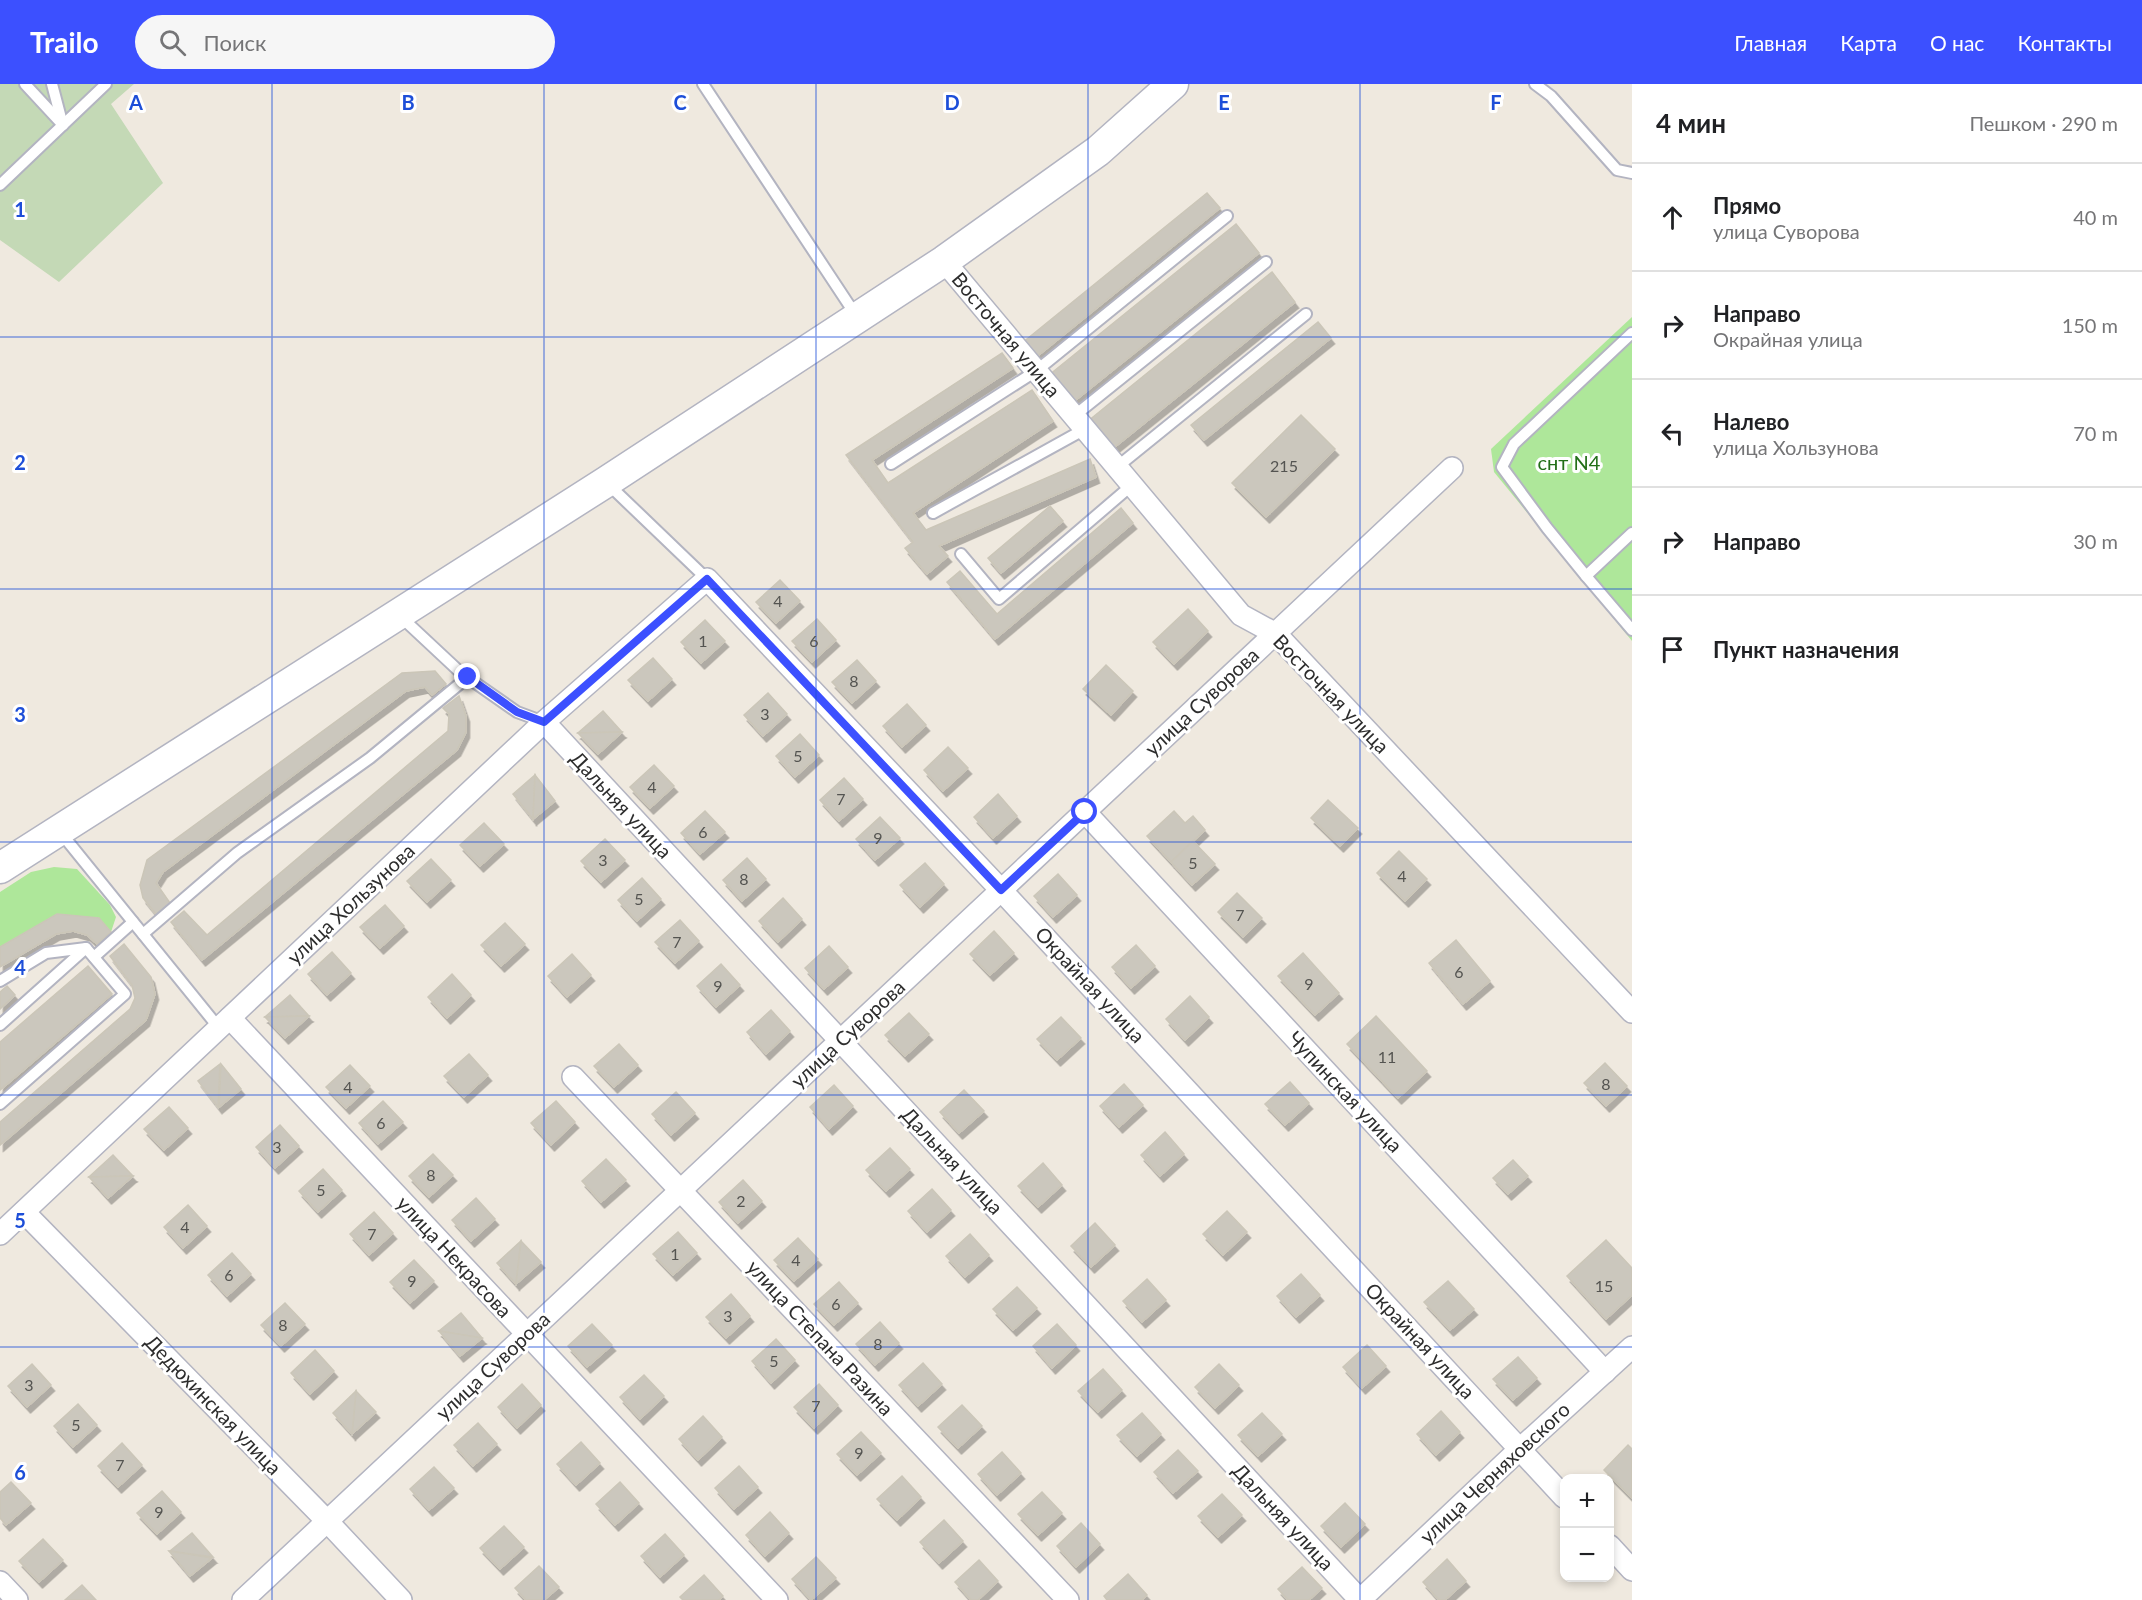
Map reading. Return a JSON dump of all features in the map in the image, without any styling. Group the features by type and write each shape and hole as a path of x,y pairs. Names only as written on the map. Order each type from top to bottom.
{"main road":[{"path":"0,868 606,482 944,261 1098,151 1173,84"}],"street":[{"name":"Восточная улица","path":"944,261 1241,615 1276,634 1632,1012"},
{"name":"улица Суворова","path":"243,1600 1452,468"},
{"name":"улица Хользунова","path":"0,1234 544,722 707,579"},
{"name":"Окрайная улица","path":"707,579 1001,890 1560,1493"},
{"name":"Дальняя улица","path":"544,722 1360,1600"},
{"name":"Чупинская улица","path":"1085,812 1605,1372"},
{"name":"улица Некрасова","path":"225,1023 527,1334 777,1600"},
{"name":"улица Степана Разина","path":"573,1077 1068,1600"},
{"name":"Дедюхинская улица","path":"24,1212 327,1521 401,1600"},
{"name":"улица Черняховского","path":"1360,1600 1632,1347"},
{"path":"1614,1550 1632,1570"},
{"path":"0,1582 17,1600"}],"lane":[{"path":"25,84 63,125"},
{"path":"52,84 63,125"},
{"path":"0,185 106,84"},
{"path":"703,84 857,317"},
{"path":"1535,84 1551,96 1617,170 1632,173"},
{"path":"891,464 1036,371 1227,216"},
{"path":"933,513 1080,423 1266,262"},
{"path":"1117,467 1306,314"},
{"path":"1632,333 1514,444 1502,466 1547,528 1632,630"},
{"name":"Окрайная улица","path":"606,482 707,579"},
{"path":"961,554 999,598 1132,485"},
{"path":"1586,576 1632,533"},
{"path":"397,613 468,677 517,712 544,722"},
{"path":"143,934 237,853 370,758 468,677"},
{"path":"59,831 143,934 225,1023"},
{"path":"0,1025 90,953 133,922"},
{"path":"0,981 46,953 90,953 125,994 0,1104"}],"green space":[{"path":"0,84 134,84 111,104 163,183 59,282 0,240"},
{"name":"снт N4","path":"1632,317 1632,641 1494,472 1491,449"},
{"path":"54,867 77,869 110,905 116,917 111,932 99,918 57,914 0,947 0,892 31,872"}],"building":[{"path":"1207,193 1220,208 1035,358 1022,343"},
{"path":"1236,224 1259,253 1072,403 1049,375"},
{"path":"1272,272 1295,302 1111,450 1088,421"},
{"path":"1318,322 1331,338 1204,440 1191,425"},
{"path":"1002,353 1013,368 872,460 888,483 1032,390 1053,421 913,513 926,530 1090,459 1096,477 939,546 948,556 927,574 905,548 913,542 846,455"},
{"path":"1301,415 1335,449 1266,517 1232,483"},
{"path":"1050,506 1063,521 1001,573 988,558"},
{"path":"1121,508 1133,523 995,639 947,582 960,571 997,614"},
{"path":"780,580 800,601 776,623 756,602"},
{"path":"1188,609 1208,631 1174,664 1153,642"},
{"path":"817,619 836,640 812,662 792,641"},
{"path":"705,620 725,641 701,663 681,642"},
{"path":"653,658 672,679 648,701 628,680"},
{"path":"857,660 876,681 852,703 832,682"},
{"path":"1106,665 1133,691 1111,715 1083,689"},
{"path":"435,671 446,684 432,695 425,687 406,691 163,872 156,883 170,903 156,914 143,898 140,885 147,860 402,673"},
{"path":"768,693 787,714 763,736 744,715"},
{"path":"459,696 466,716 466,732 457,750 202,960 171,922 184,911 207,935 448,731 449,714 443,708"},
{"path":"907,704 926,725 902,747 883,726"},
{"path":"603,711 622,732 578,733"},
{"path":"622,732 598,754 578,733"},
{"path":"800,734 819,755 795,777 776,756"},
{"path":"948,747 968,768 943,791 924,770"},
{"path":"654,765 674,786 650,808 630,787"},
{"path":"535,775 533,819 513,794"},
{"path":"535,775 555,801 533,819"},
{"path":"844,778 863,799 839,821 820,800"},
{"path":"998,794 1017,816 993,838 974,817"},
{"path":"1328,800 1358,828 1340,846 1311,818"},
{"path":"705,811 725,832 700,854 681,833"},
{"path":"1174,811 1185,823 1193,816 1205,830 1171,862 1147,836"},
{"path":"880,817 900,838 875,860 856,839"},
{"path":"484,823 504,844 480,866 460,845"},
{"path":"605,839 625,860 601,882 581,861"},
{"path":"1193,841 1215,864 1192,885 1171,862"},
{"path":"1399,851 1427,879 1405,901 1377,873"},
{"path":"747,858 766,879 742,901 723,880"},
{"path":"431,859 451,880 427,902 407,881"},
{"path":"925,863 944,884 920,907 900,885"},
{"path":"1058,874 1077,895 1053,917 1034,896"},
{"path":"642,878 661,899 637,921 618,900"},
{"path":"1237,893 1262,918 1243,937 1218,912"},
{"path":"783,898 802,919 778,942 759,921"},
{"path":"385,905 404,926 380,948 360,927"},
{"path":"57,914 99,918 111,932 97,944 87,935 73,931 56,934 0,967 0,947"},
{"path":"680,920 699,941 675,963 655,942"},
{"path":"505,923 525,944 501,966 481,945"},
{"path":"994,931 1014,953 990,975 970,954"},
{"path":"1456,940 1490,981 1463,1004 1429,963"},
{"path":"124,944 151,977 155,994 146,1020 0,1145 0,1122 130,1009 135,998 132,985 110,956"},
{"path":"1136,945 1155,966 1131,988 1112,967"},
{"path":"829,946 848,967 824,989 805,968"},
{"path":"332,952 351,973 327,995 308,974"},
{"path":"1303,953 1339,993 1315,1015 1278,976"},
{"path":"572,954 591,975 567,997 548,976"},
{"path":"721,964 740,985 716,1007 697,986"},
{"path":"88,966 112,994 0,1090 0,1042"},
{"path":"452,974 471,995 447,1018 428,997"},
{"path":"7,986 15,995 0,1009 0,992"},
{"path":"290,995 309,1016 265,1017"},
{"path":"1190,996 1209,1017 1185,1040 1166,1019"},
{"path":"771,1010 790,1031 766,1054 747,1032"},
{"path":"909,1013 929,1034 905,1056 885,1035"},
{"path":"309,1016 285,1038 265,1017"},
{"path":"1376,1016 1427,1071 1398,1098 1347,1044"},
{"path":"1061,1017 1081,1038 1057,1060 1037,1039"},
{"path":"619,1044 638,1065 614,1087 594,1066"},
{"path":"469,1054 488,1075 464,1097 444,1076"},
{"path":"1605,1063 1627,1086 1606,1106 1584,1083"},
{"path":"220,1064 218,1107 198,1081"},
{"path":"221,1064 241,1089 219,1107"},
{"path":"350,1065 370,1086 346,1108 326,1087"},
{"path":"1290,1082 1309,1103 1285,1125 1265,1104"},
{"path":"1124,1084 1143,1105 1119,1127 1100,1106"},
{"path":"834,1085 853,1106 829,1129 810,1107"},
{"path":"964,1090 984,1111 959,1133 940,1112"},
{"path":"676,1092 695,1113 671,1135 652,1114"},
{"path":"383,1101 403,1122 378,1144 359,1123"},
{"path":"556,1101 575,1122 551,1145 531,1123"},
{"path":"169,1107 188,1128 164,1150 144,1129"},
{"path":"280,1125 299,1146 275,1168 256,1147"},
{"path":"1165,1132 1184,1154 1160,1176 1141,1155"},
{"path":"890,1148 910,1169 886,1191 866,1170"},
{"path":"433,1154 453,1175 429,1197 409,1176"},
{"path":"113,1155 133,1176 89,1177"},
{"path":"606,1159 626,1180 601,1202 582,1181"},
{"path":"1513,1160 1528,1176 1508,1194 1493,1178"},
{"path":"1043,1163 1062,1185 1038,1207 1018,1186"},
{"path":"323,1169 342,1190 318,1212 299,1191"},
{"path":"133,1176 108,1198 89,1177"},
{"path":"743,1180 762,1201 738,1223 719,1202"},
{"path":"932,1189 951,1210 927,1232 908,1211"},
{"path":"476,1198 495,1219 471,1241 452,1220"},
{"path":"188,1205 207,1226 183,1248 164,1227"},
{"path":"1227,1211 1247,1232 1223,1255 1203,1234"},
{"path":"374,1212 393,1233 369,1255 350,1234"},
{"path":"1095,1223 1115,1245 1091,1267 1071,1246"},
{"path":"678,1232 697,1253 673,1275 653,1254"},
{"path":"970,1234 989,1255 965,1277 946,1256"},
{"path":"798,1238 818,1259 794,1281 774,1260"},
{"path":"1606,1240 1632,1268 1632,1295 1606,1319 1567,1276"},
{"path":"521,1241 516,1284 497,1263"},
{"path":"521,1241 541,1262 516,1284"},
{"path":"232,1253 251,1274 227,1296 208,1275"},
{"path":"414,1260 434,1281 410,1303 390,1282"},
{"path":"1301,1274 1320,1295 1296,1317 1277,1296"},
{"path":"1147,1279 1166,1300 1142,1322 1123,1301"},
{"path":"1448,1281 1474,1309 1450,1330 1424,1302"},
{"path":"839,1282 858,1303 834,1325 814,1304"},
{"path":"1017,1287 1037,1308 1013,1330 993,1309"},
{"path":"731,1294 750,1316 726,1338 706,1317"},
{"path":"285,1303 305,1324 281,1346 261,1325"},
{"path":"461,1313 482,1338 439,1331"},
{"path":"880,1322 899,1343 875,1365 856,1344"},
{"path":"592,1324 612,1345 587,1367 568,1346"},
{"path":"1057,1324 1076,1345 1052,1368 1033,1346"},
{"path":"439,1331 482,1338 460,1356"},
{"path":"776,1339 795,1360 771,1383 752,1361"},
{"path":"1367,1345 1386,1366 1362,1388 1343,1367"},
{"path":"315,1350 334,1371 310,1394 291,1373"},
{"path":"1518,1357 1537,1378 1513,1400 1493,1379"},
{"path":"923,1363 942,1384 918,1406 899,1385"},
{"path":"32,1364 51,1385 27,1407 8,1386"},
{"path":"1219,1364 1239,1385 1215,1408 1195,1387"},
{"path":"1103,1369 1122,1390 1098,1412 1078,1391"},
{"path":"644,1375 664,1396 640,1419 620,1397"},
{"path":"522,1384 541,1405 517,1428 498,1407"},
{"path":"819,1384 838,1405 814,1428 794,1407"},
{"path":"356,1391 376,1412 352,1434"},
{"path":"356,1391 352,1434 333,1413"},
{"path":"78,1404 97,1425 73,1447 54,1426"},
{"path":"962,1405 982,1426 958,1448 938,1427"},
{"path":"1441,1411 1460,1432 1436,1455 1417,1434"},
{"path":"1142,1413 1161,1434 1137,1456 1117,1435"},
{"path":"1262,1413 1282,1434 1258,1456 1238,1435"},
{"path":"703,1416 722,1437 698,1460 679,1439"},
{"path":"478,1423 497,1444 473,1466 454,1445"},
{"path":"861,1432 881,1453 857,1475 837,1454"},
{"path":"581,1442 600,1463 576,1485 557,1464"},
{"path":"122,1443 142,1465 118,1487 98,1466"},
{"path":"1628,1445 1632,1449 1632,1498 1614,1480 1614,1474 1608,1474 1604,1470"},
{"path":"1178,1450 1198,1471 1173,1493 1154,1472"},
{"path":"1002,1452 1021,1473 997,1495 978,1474"},
{"path":"739,1466 758,1487 734,1509 715,1488"},
{"path":"434,1467 454,1488 429,1510 410,1489"},
{"path":"902,1476 921,1497 897,1520 877,1499"},
{"path":"11,1482 31,1503 6,1525 0,1518 0,1492"},
{"path":"620,1482 639,1503 615,1525 596,1504"},
{"path":"162,1491 181,1512 157,1534 137,1513"},
{"path":"1042,1492 1062,1513 1038,1535 1018,1514"},
{"path":"1222,1494 1242,1515 1218,1537 1198,1516"},
{"path":"1345,1503 1365,1524 1341,1547 1321,1526"},
{"path":"770,1512 789,1533 765,1556 746,1535"},
{"path":"944,1520 963,1541 939,1563 920,1542"},
{"path":"1081,1523 1100,1544 1076,1567 1057,1546"},
{"path":"504,1526 524,1547 500,1569 480,1548"},
{"path":"192,1533 213,1557 170,1551"},
{"path":"665,1534 684,1555 660,1577 641,1556"},
{"path":"43,1539 63,1560 39,1582 19,1561"},
{"path":"169,1551 212,1558 190,1576"},
{"path":"816,1557 836,1578 811,1600 792,1579"},
{"path":"1447,1559 1466,1581 1445,1600 1439,1600 1423,1582"},
{"path":"979,1560 998,1581 978,1600 971,1600 955,1582"},
{"path":"539,1566 559,1587 544,1600 526,1600 515,1588"},
{"path":"1302,1567 1322,1588 1309,1600 1288,1600 1278,1589"},
{"path":"1128,1574 1147,1595 1142,1600 1107,1600 1104,1596"},
{"path":"704,1575 723,1596 719,1600 683,1600 680,1597"},
{"path":"82,1585 96,1600 65,1600"}],"route":[{"path":"468,677 517,712 544,722 707,579 1001,890 1085,812"}]}
